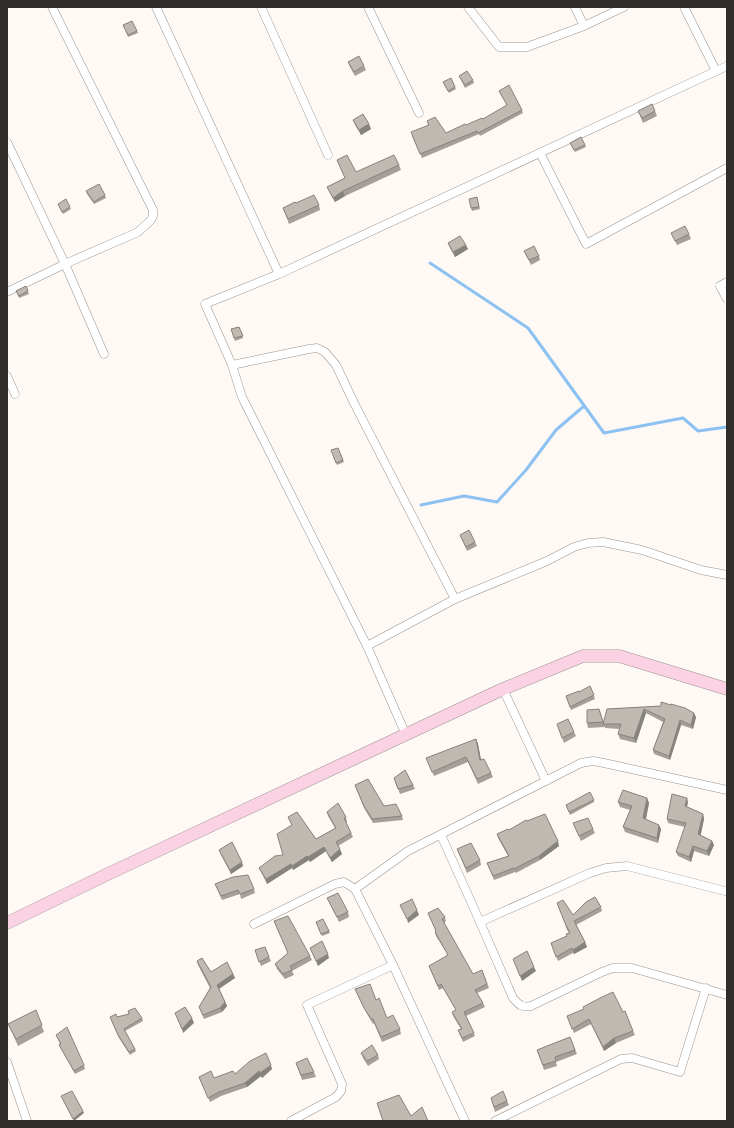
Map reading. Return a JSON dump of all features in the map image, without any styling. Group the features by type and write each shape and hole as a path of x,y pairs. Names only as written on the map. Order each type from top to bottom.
{"street":[{"path":"7,292 65,264 138,232 151,220 153,216 153,210 52,7"},
{"path":"156,7 279,274"},
{"path":"261,7 328,155"},
{"path":"368,7 419,113"},
{"path":"468,7 500,47 528,47 584,26 624,7"},
{"path":"575,7 584,26"},
{"path":"684,7 716,71"},
{"path":"406,735 367,646 242,397 232,365 205,304 279,274 727,66"},
{"path":"7,142 65,264 104,354"},
{"path":"540,152 586,244 727,168"},
{"path":"727,282 720,286 727,299"},
{"path":"232,365 309,349 317,348 325,352 336,365 455,600"},
{"path":"7,376 16,394"},
{"path":"367,646 455,600 547,561 574,547 588,543 603,542 642,550 701,570 727,575"},
{"path":"7,923 503,690 583,656 619,656 727,690"},
{"path":"503,690 546,781"},
{"path":"355,889 408,850 441,835 581,763 593,761 604,762 727,790"},
{"path":"441,835 513,998 518,1005 524,1007 531,1006 613,968 632,968 727,995"},
{"path":"480,922 590,872 606,868 627,866 726,890"},
{"path":"254,924 335,884 344,882 355,889 393,964 465,1121"},
{"path":"291,1121 336,1097 341,1091 342,1084 307,1005 393,964"},
{"path":"495,1121 621,1059 632,1058 680,1072 706,988"},
{"path":"7,1062 27,1121"}],"building":[{"path":"132,21 137,31 128,35 123,25"},
{"path":"359,56 364,66 354,72 348,62"},
{"path":"467,71 473,80 465,85 459,76"},
{"path":"451,78 455,87 448,91 443,82"},
{"path":"509,85 522,110 478,133 477,131 420,154 411,132 429,125 427,121 435,117 446,133 465,124 466,125 482,118 483,119 507,105 499,91"},
{"path":"652,104 655,111 642,118 638,111"},
{"path":"363,114 369,124 359,130 353,120"},
{"path":"581,137 585,145 574,150 570,143"},
{"path":"347,155 356,172 394,155 399,165 343,191 333,198 327,187 345,178 337,160"},
{"path":"99,184 105,195 94,202 86,191"},
{"path":"314,195 319,205 288,219 283,208"},
{"path":"477,197 479,207 471,208 469,199"},
{"path":"66,199 70,207 62,212 58,204"},
{"path":"685,226 689,234 675,241 671,233"},
{"path":"460,236 466,245 453,252 448,243"},
{"path":"534,246 539,256 529,260 524,251"},
{"path":"26,286 28,291 19,296 16,291"},
{"path":"239,327 243,336 234,338 231,329"},
{"path":"338,448 343,460 336,463 331,450"},
{"path":"469,530 475,542 466,547 460,535"},
{"path":"590,686 594,695 570,707 566,696 579,692"},
{"path":"661,702 685,708 694,713 691,725 680,720 669,756 653,750 665,719 644,709 634,738 618,734 621,724 603,724 607,709 661,706"},
{"path":"599,709 603,722 587,723 587,710"},
{"path":"568,719 574,732 562,738 557,724"},
{"path":"476,739 480,760 484,759 491,773 477,779 466,757 432,772 426,758"},
{"path":"405,770 413,785 398,789 394,778"},
{"path":"368,779 384,806 396,804 402,816 372,819 363,804 355,785"},
{"path":"623,790 647,798 643,818 659,825 657,838 623,827 632,806 618,802"},
{"path":"590,792 594,800 569,812 566,805"},
{"path":"672,794 687,798 685,806 703,814 698,834 712,841 707,851 693,846 689,857 676,852 686,823 667,819"},
{"path":"338,803 346,817 344,818 351,833 336,842 340,849 330,858 324,847 266,879 259,868 275,856 283,855 277,834 292,825 288,817 297,812 316,839 336,828 327,812"},
{"path":"545,814 558,841 539,856 514,869 493,876 487,863 509,856 497,834 508,829 509,830 526,820 527,821"},
{"path":"588,818 593,829 579,836 573,823"},
{"path":"232,842 242,862 230,870 219,850"},
{"path":"471,843 480,860 466,868 457,849"},
{"path":"248,875 254,889 240,894 238,890 221,896 215,884 233,877"},
{"path":"338,893 348,912 337,917 327,898"},
{"path":"595,897 601,907 574,921 585,942 573,950 572,948 556,957 551,943 567,936 566,934 570,933 557,903 563,900 573,915 586,902"},
{"path":"412,899 417,910 407,919 400,905"},
{"path":"438,908 445,917 442,919 473,974 482,970 487,984 475,990 483,1003 464,1012 474,1033 462,1038 458,1030 462,1029 452,1012 456,1010 441,984 438,986 429,966 448,955 435,932 436,931 428,913"},
{"path":"288,916 310,956 290,966 292,970 283,974 275,964 288,953 274,921"},
{"path":"323,919 329,931 321,934 316,922"},
{"path":"322,941 328,954 316,961 310,948"},
{"path":"265,947 269,957 259,962 255,950"},
{"path":"527,951 534,967 520,976 513,959"},
{"path":"202,958 211,972 227,962 233,974 217,985 225,1002 220,1008 203,1015 199,1007 211,987 197,961"},
{"path":"370,984 376,1000 379,998 387,1018 393,1015 400,1029 381,1037 373,1019 371,1019 364,1008 355,989"},
{"path":"613,992 623,1012 625,1011 633,1031 614,1038 603,1047 589,1019 572,1029 567,1016 584,1009 583,1007"},
{"path":"185,1007 192,1018 182,1029 175,1013"},
{"path":"135,1008 142,1018 124,1029 135,1049 129,1052 118,1035 110,1017 116,1014 117,1017 129,1014 128,1011"},
{"path":"36,1010 42,1025 16,1039 8,1024"},
{"path":"67,1027 84,1065 74,1071 59,1045 61,1044 56,1035"},
{"path":"570,1037 575,1050 555,1057 556,1061 543,1065 537,1050"},
{"path":"372,1045 378,1055 367,1061 361,1053"},
{"path":"266,1053 271,1065 260,1073 259,1071 245,1083 219,1092 208,1098 199,1077 211,1071 214,1078 233,1071 235,1074 250,1061"},
{"path":"307,1058 314,1072 301,1075 296,1063"},
{"path":"72,1091 83,1111 73,1119 61,1096"},
{"path":"503,1091 507,1101 494,1107 491,1098"},
{"path":"399,1095 411,1116 422,1107 428,1121 383,1121 377,1103"}],"waterway":[{"path":"430,263 528,328 604,433 683,418 698,431 727,427"},
{"path":"421,505 464,496 497,502 526,470 556,430 584,406"}]}
